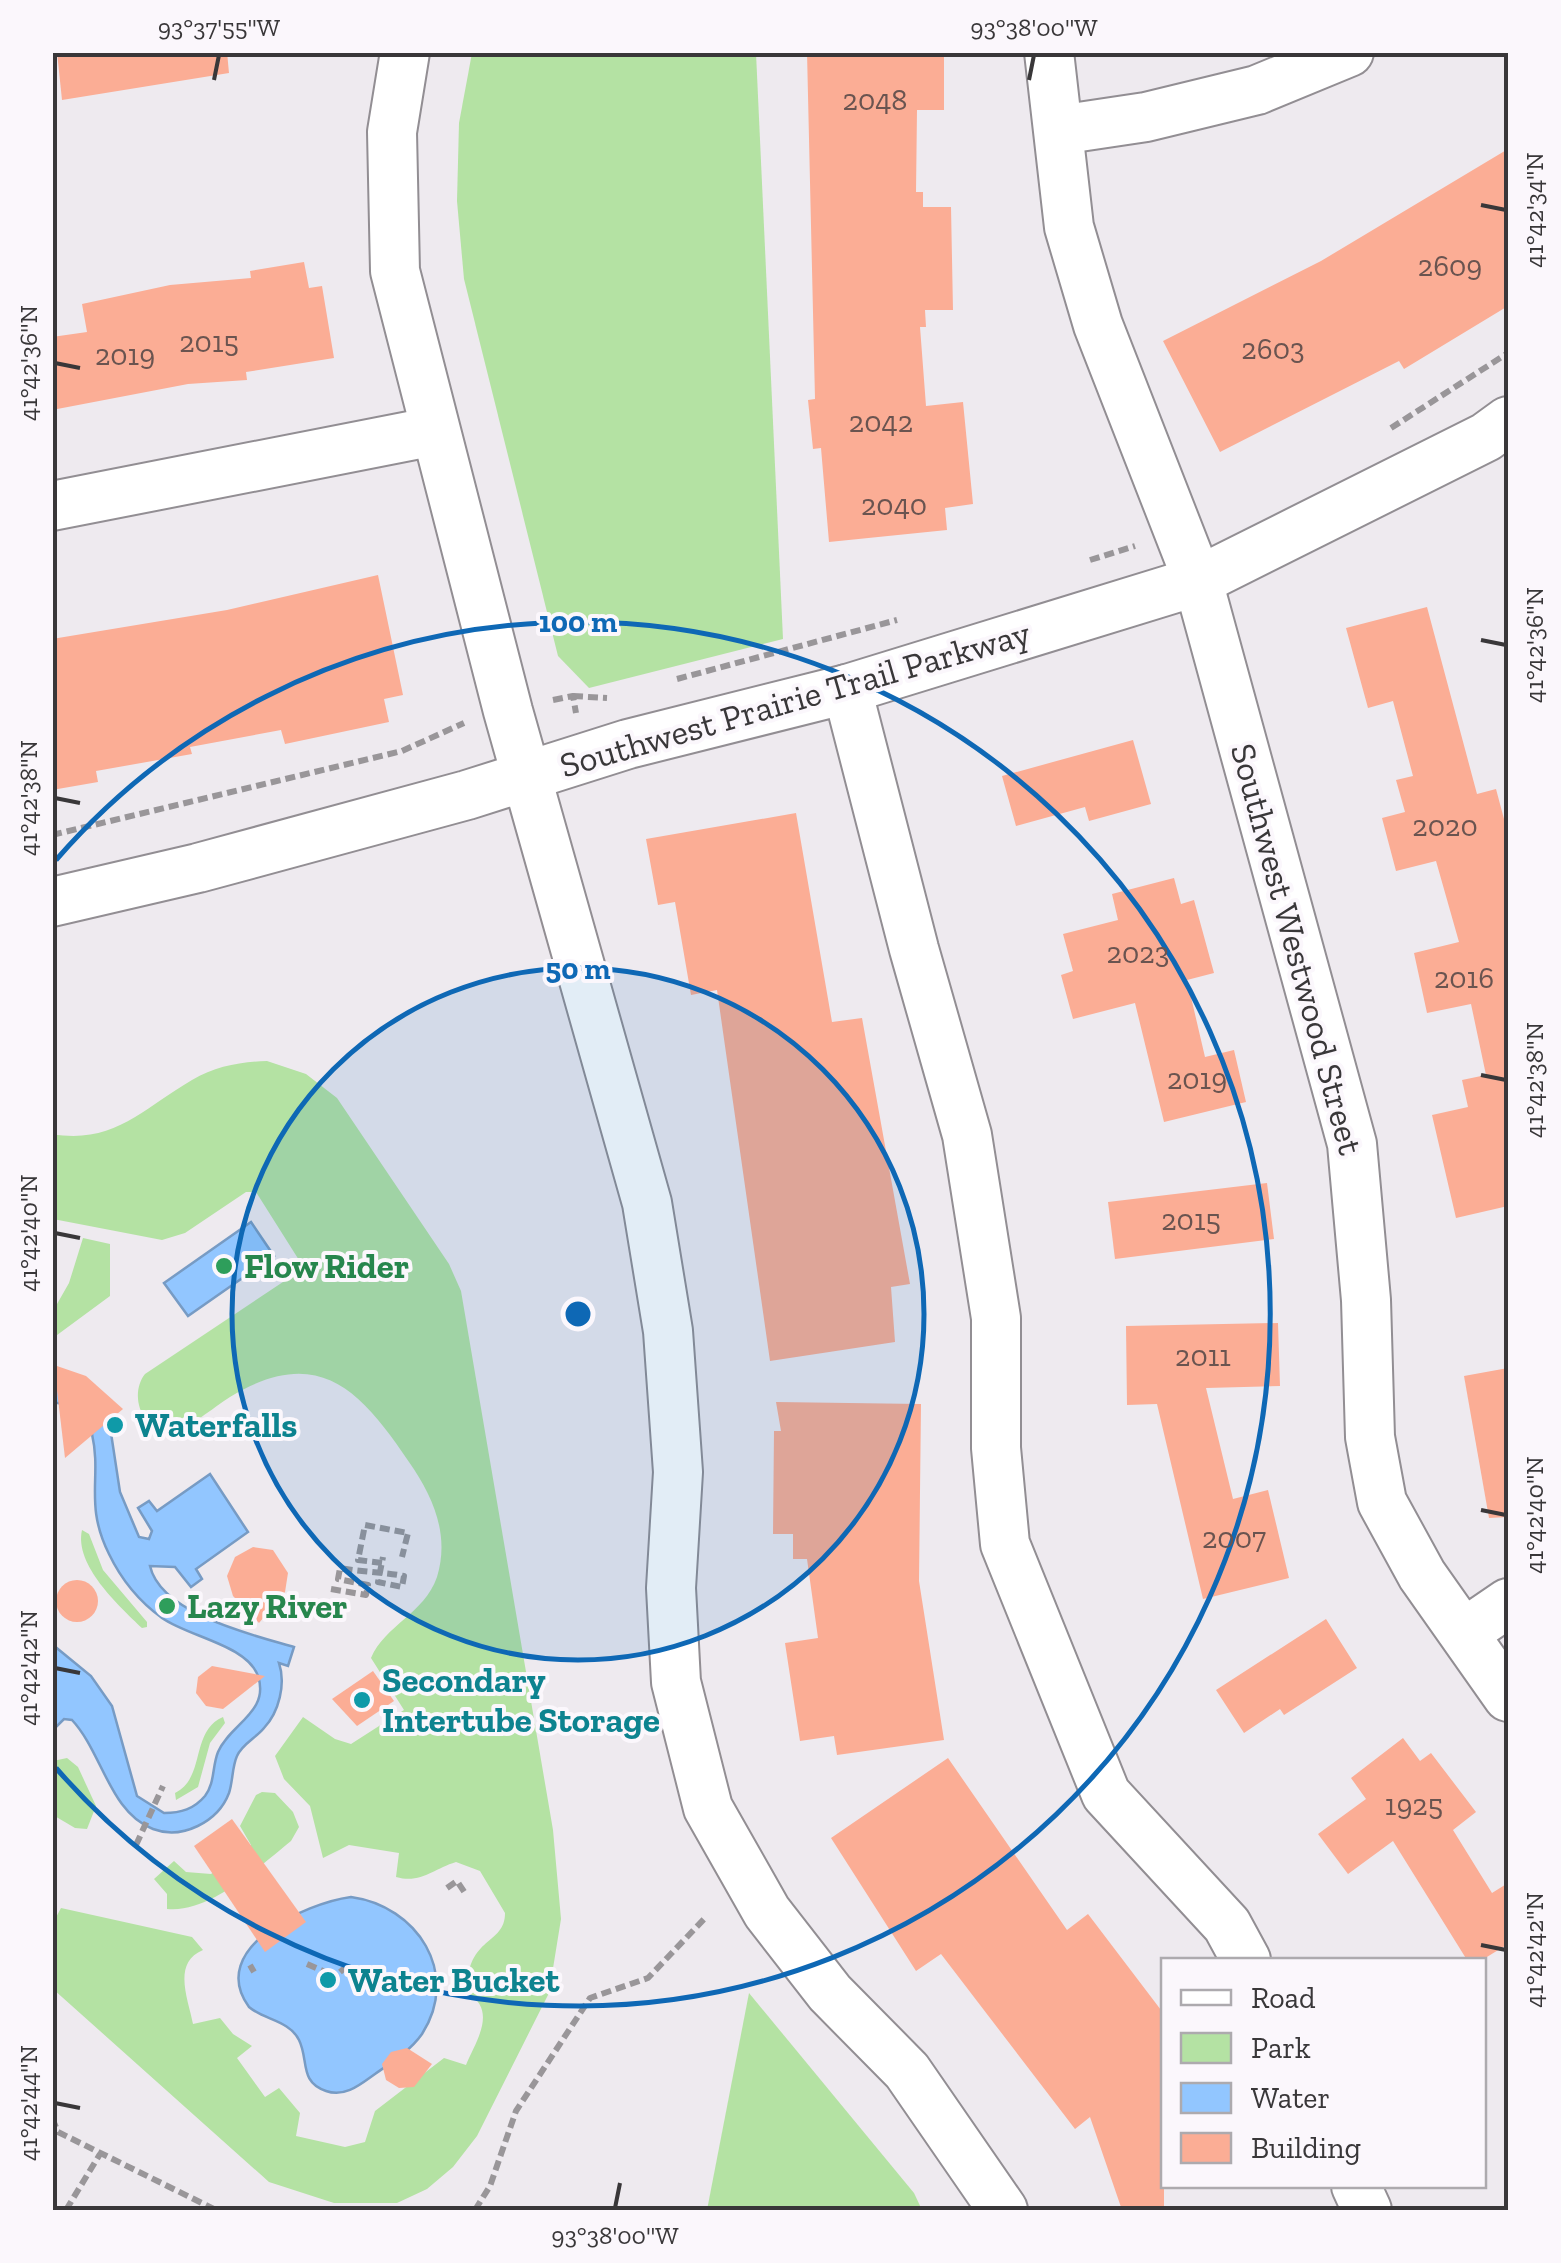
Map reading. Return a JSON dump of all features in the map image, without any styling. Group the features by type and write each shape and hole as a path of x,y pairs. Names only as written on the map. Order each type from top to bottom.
{"street":[{"path":"405,52 392,132 395,271 508,711 647,1203 668,1331 678,1472 671,1588 676,1682 708,1808 767,1912 830,1993 907,2071 1003,2210"},
{"name":"Southwest Westwood Street","path":"1049,52 1069,227 1078,260 1098,325 1198,581 1352,1144 1366,1300 1370,1437 1382,1502 1422,1575 1508,1697"},
{"path":"1060,130 1146,117 1257,90 1348,52"},
{"name":"Southwest Prairie Trail Parkway","path":"52,902 198,868 466,795 628,744 848,689 1198,581 1486,437 1508,421"},
{"path":"52,506 435,430"},
{"path":"848,689 914,950 968,1134 996,1318 996,1448 1005,1544 1106,1794 1227,1925 1245,1958"},
{"path":"1464,1633 1508,1603"}],"path":[{"path":"1388,430 1508,354"},
{"path":"1080,564 1179,531"},
{"path":"659,684 903,618"},
{"path":"52,836 402,751 450,726 508,711 573,696 605,698 623,694"},
{"path":"573,696 585,759"},
{"path":"331,1589 366,1595 368,1585 338,1579 340,1568 376,1575 384,1572 404,1576 402,1587 378,1582 380,1570 383,1558 382,1564 358,1560 364,1525 408,1533 402,1556"},
{"path":"136,1844 163,1786"},
{"path":"447,1888 457,1881 465,1893"},
{"path":"475,2210 490,2186 516,2111 590,1998 648,1978 705,1918"},
{"path":"340,1972 351,1963"},
{"path":"308,1964 324,1972"},
{"path":"52,2118 58,2132 216,2210"},
{"path":"66,2210 100,2154"}],"green space":[{"path":"472,53 756,53 783,639 589,688 558,656 464,279 457,201 459,123"},
{"path":"267,1061 306,1074 337,1098 449,1264 461,1291 553,1830 561,1919 549,1993 477,2136 453,2167 427,2189 397,2203 334,2203 269,2182 53,1989 53,1923 61,1908 192,1937 203,1950 193,1956 185,1972 193,2024 220,2018 233,2034 252,2046 237,2058 265,2097 279,2088 300,2113 296,2136 345,2147 365,2142 375,2111 444,2058 466,2065 482,2026 481,2008 467,1993 468,1974 479,1951 499,1931 505,1913 480,1871 456,1862 405,1879 396,1877 399,1853 349,1845 323,1858 310,1806 284,1779 275,1756 303,1717 335,1739 351,1744 404,1710 371,1658 385,1637 423,1601 437,1577 440,1531 425,1488 373,1414 335,1383 313,1375 289,1374 261,1381 178,1428 160,1429 145,1418 138,1391 145,1374 304,1268 256,1192 246,1192 185,1233 162,1240 53,1219 52,1134 74,1136 110,1129 210,1071"},
{"path":"83,1238 110,1244 110,1296 53,1338 53,1311 69,1283"},
{"path":"82,1530 89,1534 103,1570 147,1622 147,1627 142,1628 122,1608 91,1571 81,1543"},
{"path":"223,1717 225,1723 210,1743 198,1787 176,1800 175,1793 191,1777 206,1733"},
{"path":"67,1758 78,1767 96,1806 87,1829 75,1828 53,1815 53,1761"},
{"path":"275,1793 293,1812 299,1827 291,1841 217,1896 183,1909 167,1909 167,1894 154,1879 174,1861 186,1872 211,1874 251,1845 240,1826 256,1795"},
{"path":"749,1993 914,2193 922,2210 707,2210"}],"water":[{"name":"Flow Rider","path":"251,1222 274,1256 188,1316 164,1283"},
{"name":"Lazy River","path":"53,1383 64,1384 109,1420 120,1492 139,1537 149,1539 152,1531 138,1508 149,1501 157,1511 210,1474 248,1532 196,1569 202,1579 191,1587 175,1567 150,1566 158,1583 171,1597 211,1620 294,1647 288,1666 279,1663 281,1689 274,1714 239,1752 224,1803 208,1820 187,1830 164,1832 138,1821 116,1796 72,1720 64,1719 53,1730 53,1645 91,1676 112,1706 137,1796 164,1813 187,1809 205,1796 218,1752 258,1699 258,1676 252,1665 230,1649 162,1618 125,1581 109,1554 97,1520 92,1434 59,1403 53,1403"},
{"path":"351,1897 375,1903 413,1928 434,1966 437,1988 433,2011 412,2046 358,2086 333,2093 317,2087 308,2076 295,2033 249,2007 239,1986 240,1966 267,1932 310,1908"}],"building":[{"path":"57,52 227,52 229,73 62,100"},
{"path":"807,52 944,52 944,110 917,110 916,192 923,192 923,207 951,207 953,310 925,310 926,327 920,327 926,406 963,402 973,504 945,508 947,530 829,542 821,448 813,449 808,400 815,399"},
{"path":"1508,149 1508,306 1404,369 1399,361 1220,452 1163,341 1321,261"},
{"path":"304,262 309,288 322,286 334,358 246,372 247,380 188,384 52,410 52,337 87,332 82,304 170,285 251,278 250,271"},
{"path":"378,575 403,695 384,699 389,722 285,744 281,730 190,747 192,754 96,771 98,782 52,790 52,639 227,610"},
{"path":"1427,607 1477,794 1496,789 1508,834 1508,1206 1456,1218 1432,1115 1468,1107 1462,1080 1486,1075 1471,1004 1427,1013 1414,953 1459,942 1436,861 1396,871 1382,818 1405,812 1396,780 1413,776 1393,701 1368,708 1346,628"},
{"path":"1133,740 1151,804 1089,821 1085,807 1016,826 1002,776"},
{"path":"796,813 832,1022 862,1018 910,1284 891,1287 895,1342 770,1361 717,990 691,995 675,902 658,905 646,839"},
{"path":"1174,878 1181,904 1194,900 1214,973 1187,980 1205,1057 1234,1050 1246,1102 1164,1122 1135,1003 1073,1019 1061,975 1073,971 1063,934 1118,920 1112,894"},
{"path":"1267,1183 1274,1239 1115,1259 1108,1202"},
{"path":"1278,1323 1280,1386 1206,1388 1233,1499 1268,1490 1289,1578 1203,1599 1157,1404 1127,1405 1126,1326"},
{"path":"54,1365 86,1376 123,1409 65,1458"},
{"path":"1508,1368 1508,1517 1489,1518 1464,1376"},
{"path":"776,1402 921,1404 919,1581 944,1740 837,1755 834,1736 800,1741 785,1643 818,1638 807,1559 793,1559 793,1534 773,1534 774,1431 781,1431"},
{"path":"253,1547 273,1550 288,1573 285,1592 259,1623 233,1596 227,1576 235,1557"},
{"path":"77,1580 92,1586 98,1601 92,1616 77,1622 62,1616 56,1601 62,1586"},
{"path":"1326,1619 1357,1668 1284,1715 1280,1709 1244,1733 1216,1690"},
{"path":"212,1666 265,1676 223,1709 206,1706 196,1693 198,1677"},
{"name":"Secondary Intertube Storage","path":"373,1671 394,1701 357,1726 332,1699"},
{"path":"1403,1738 1420,1761 1431,1753 1476,1812 1453,1830 1492,1893 1508,1883 1508,1944 1485,1958 1466,1958 1393,1841 1348,1874 1318,1834 1366,1799 1351,1778"},
{"path":"948,1758 1067,1930 1088,1914 1161,2010 1164,2210 1122,2210 1090,2117 1075,2129 941,1954 916,1971 831,1838"},
{"path":"232,1819 306,1922 265,1952 194,1846"},
{"path":"407,2048 432,2064 414,2087 399,2088 386,2080 382,2064 391,2052"}],"place":[{"name":"Flow Rider","path":"224,1266"},
{"name":"Waterfalls","path":"115,1425"},
{"name":"Lazy River","path":"167,1606"},
{"name":"Secondary Intertube Storage","path":"362,1700"},
{"name":"Water Bucket","path":"328,1980"}]}
